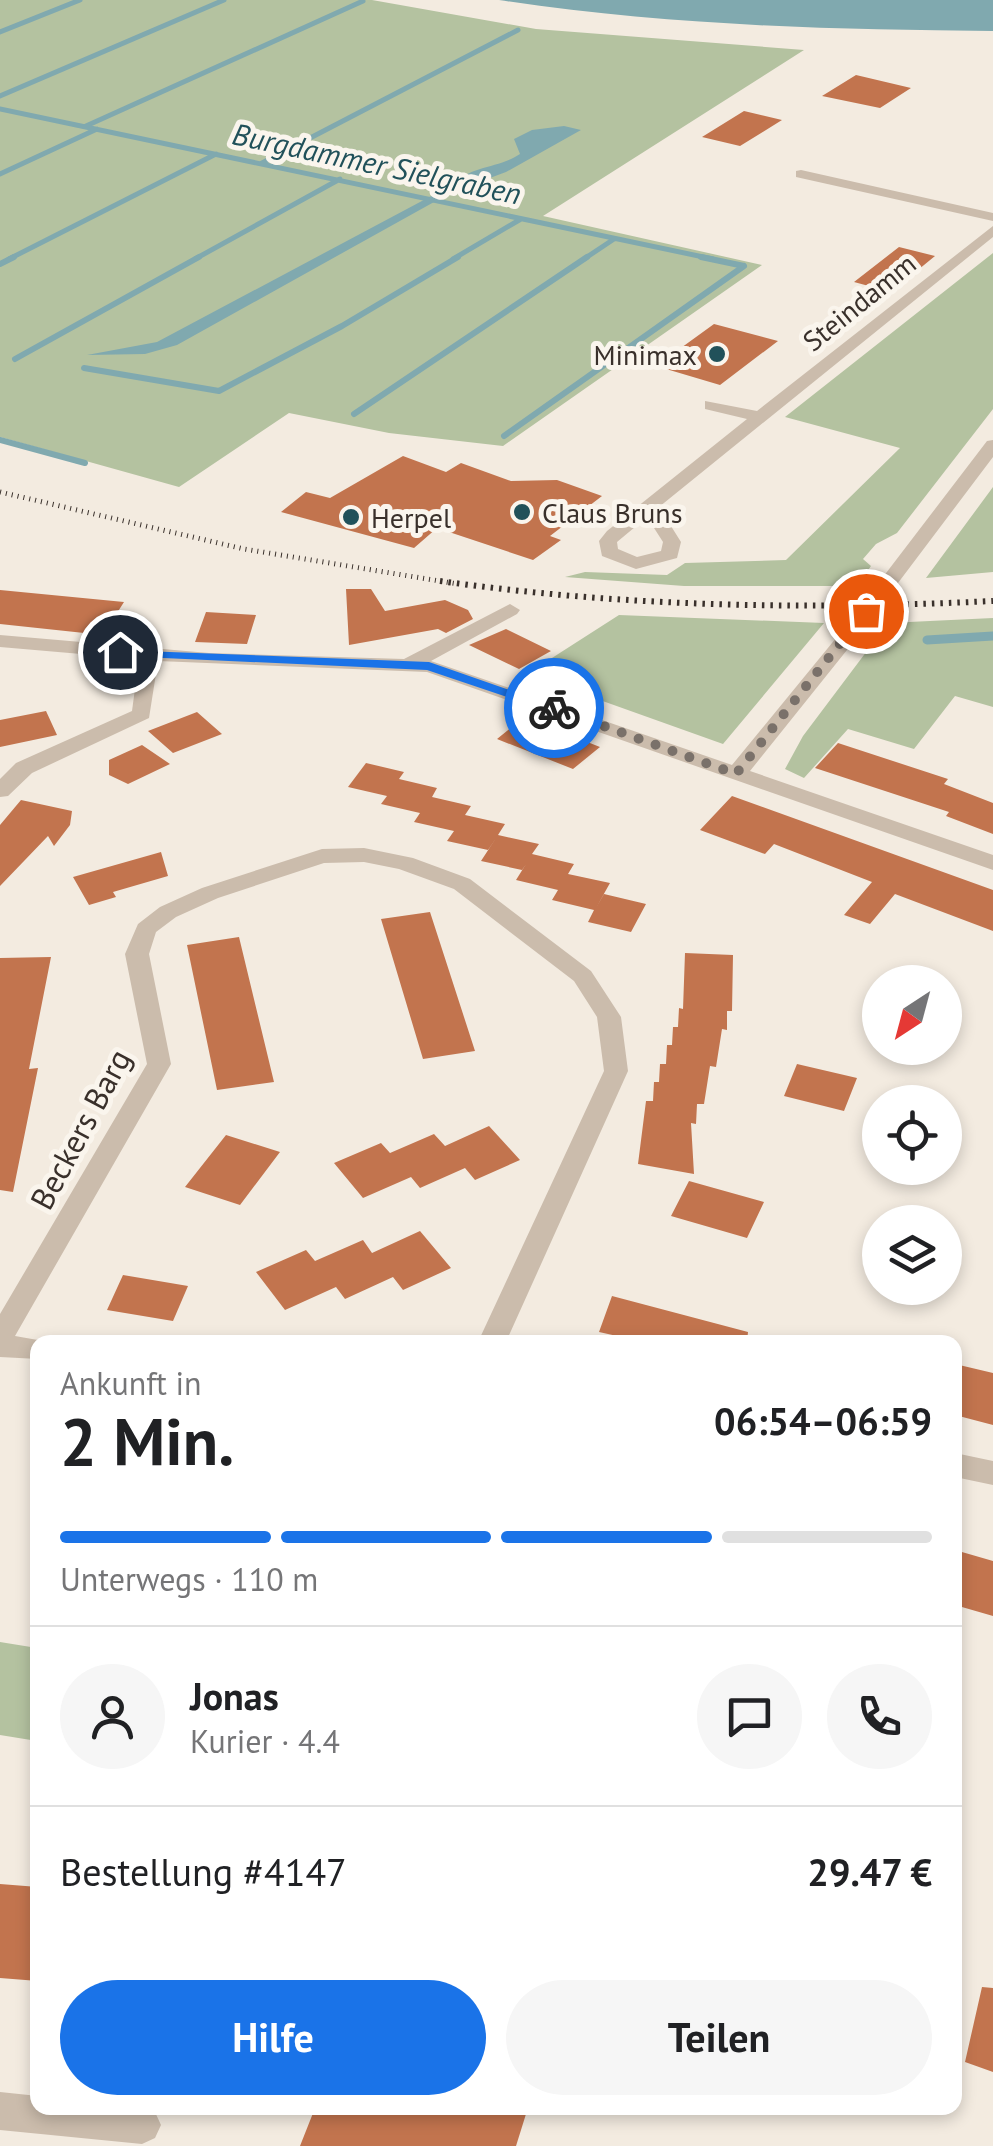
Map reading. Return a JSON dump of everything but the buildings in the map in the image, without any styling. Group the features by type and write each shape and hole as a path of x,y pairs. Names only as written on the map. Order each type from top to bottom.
{"street":[{"path":"801,174 993,217"},
{"name":"Steindamm","path":"650,507 993,230"},
{"path":"711,405 758,417"},
{"path":"736,774 848,636 993,445"},
{"path":"410,664 510,610"},
{"path":"0,641 148,655 410,664 448,670 993,863"},
{"path":"0,792 24,768 142,714 148,655"},
{"name":"Beckers Barg","path":"0,1338 159,1064 137,954 146,929 182,905 291,863 322,856 364,855 405,863 462,884 583,976 609,1017 616,1071 495,1335"},
{"path":"0,1346 30,1348"},
{"path":"962,1466 993,1473"},
{"path":"0,2110 30,2113"},
{"path":"44,2115 142,2126"}],"green space":[{"path":"0,0 372,0 536,29 804,50 543,216 762,265 503,446 389,433 289,413 179,487 0,437"},
{"path":"993,253 993,409 897,533 876,544 863,559 871,566 857,586 684,586 565,577 585,572 667,575 685,563 786,560 900,448 785,417"},
{"path":"993,487 993,572 926,578"},
{"path":"619,615 824,623 723,744 527,674"},
{"path":"993,618 993,707 955,696 914,749 848,729 804,778 785,769 803,736 888,623"},
{"path":"0,1642 30,1647 30,1740 0,1735"}],"water":[{"path":"499,0 993,0 993,31 745,24 621,15"},
{"path":"564,126 581,130 506,172 452,192 177,345 145,354 87,355 157,342 467,174 520,154 514,139 532,130"}],"waterway":[{"path":"0,32 80,0"},
{"path":"0,96 224,0"},
{"path":"86,126 363,1"},
{"path":"262,163 518,30"},
{"name":"Burgdammer Sielgraben","path":"0,109 96,129"},
{"path":"0,174 96,129"},
{"name":"Burgdammer Sielgraben","path":"96,129 215,154"},
{"path":"9,259 215,154"},
{"name":"Burgdammer Sielgraben","path":"215,154 338,180"},
{"path":"195,259 338,180"},
{"name":"Burgdammer Sielgraben","path":"338,180 713,259"},
{"path":"453,259 521,219"},
{"path":"587,257 614,239"},
{"path":"0,264 14,257"},
{"path":"15,359 199,257"},
{"path":"84,368 219,391 342,326 458,257"},
{"path":"354,414 587,257"},
{"path":"504,436 744,266 701,257"},
{"path":"0,440 85,463"},
{"path":"927,640 993,636"}],"railway":[{"path":"0,492 244,549 458,584"},
{"path":"440,581 578,596 716,604 993,601"}],"way so far":[{"path":"554,708 736,774 866,611"}],"place":[{"name":"Minimax","path":"717,354"},
{"name":"Claus Bruns","path":"522,512"},
{"name":"Herpel","path":"351,517"}],"route":[{"path":"120,652 429,666 554,708"}]}
